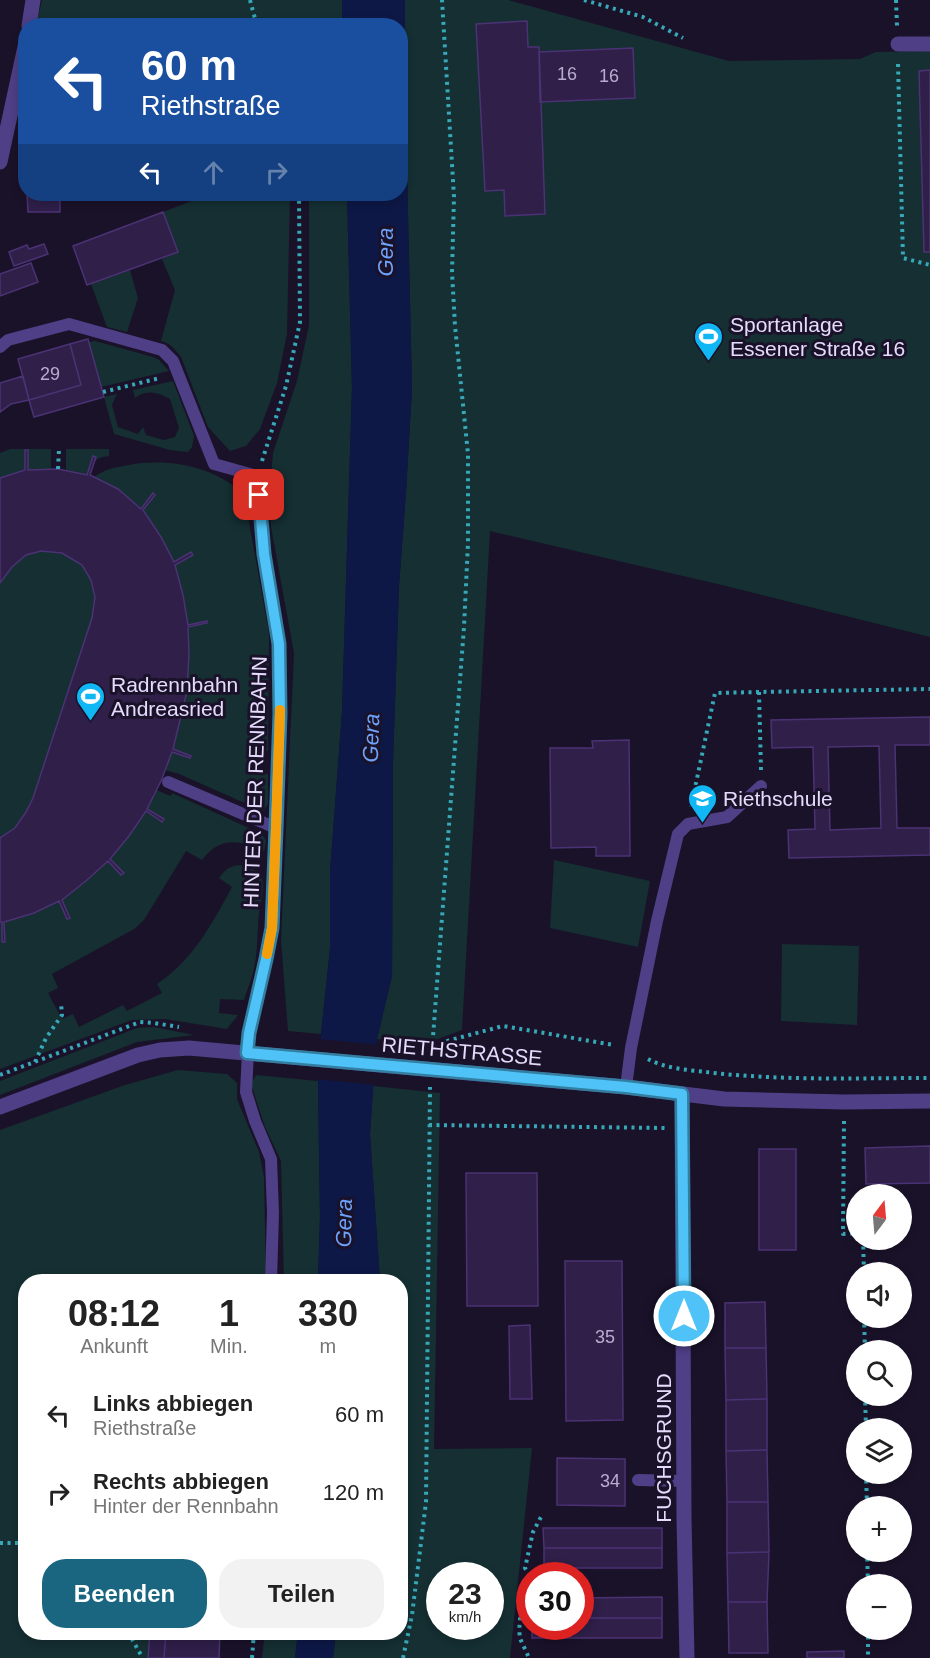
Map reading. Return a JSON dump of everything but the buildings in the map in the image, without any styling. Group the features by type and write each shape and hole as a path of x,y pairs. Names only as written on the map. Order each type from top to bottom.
{"street":[{"path":"30,18 33,0"},
{"path":"898,44 930,44"},
{"path":"0,162 18,79"},
{"name":"RIETHSTRASSE","path":"0,1107 138,1055 160,1050 189,1048 626,1087 723,1099 844,1102 930,1101"},
{"name":"FUCHSGRUND","path":"682,1094 687,1658"}],"lane":[{"path":"0,347 8,340 69,324 162,351 173,361 214,464 257,476"},
{"name":"HINTER DER RENNBAHN","path":"257,476 264,554 279,644 280,714 272,928 249,1033 246,1092 271,1159 272,1274"},
{"path":"168,782 276,828"},
{"path":"626,1087 631,1048 657,921 678,834 688,824 727,817 761,786"},
{"path":"638,1480 684,1481"}],"path":[{"path":"250,0 255,18"},
{"path":"408,1634 426,1502 429,1125 423,1068 432,1045 464,627 468,543 468,454 454,315 452,272 454,197 442,0"},
{"path":"584,0 643,17 683,38"},
{"path":"898,44 903,258 930,265"},
{"path":"257,476 286,386 300,322 299,201"},
{"path":"103,392 178,374"},
{"path":"58,469 59,449"},
{"path":"688,824 715,693 930,689"},
{"path":"759,692 761,786"},
{"path":"35,1062 46,1038 62,1015 60,1003"},
{"path":"432,1045 503,1026 631,1048 654,1062 685,1070 778,1078 930,1078"},
{"path":"844,1102 843,1234 846,1234"},
{"path":"429,1125 683,1128"},
{"path":"526,1562 533,1532 541,1517"},
{"path":"0,1543 18,1543"},
{"path":"132,1640 141,1656"},
{"path":"252,1658 254,1640"},
{"path":"403,1658 407,1640"},
{"path":"521,1640 528,1656"},
{"path":"868,1640 868,1658"}],"green space":[{"path":"42,0 342,0 342,18 38,18"},
{"name":"Sportanlage Essener Straße 16","path":"405,0 508,0 729,61 860,59 876,52 930,51 930,637 726,586 490,531 462,1030 427,1043 377,1039 392,976 393,762 399,586 412,389 408,201 408,18 405,18"},
{"path":"192,201 290,201 287,334 277,383 260,429 246,446 230,451 208,427 181,357 167,343 161,341 175,290 162,259 178,252 163,212"},
{"path":"309,201 347,201 352,387 342,712 330,872 330,949 321,1034 288,1031 281,940 294,653 271,527 270,487 273,453 297,381 309,325"},
{"path":"130,270 138,298 127,332 107,327 91,284"},
{"path":"95,341 153,357 169,371 101,387 89,342"},
{"path":"173,381 194,436 192,447 188,452 170,450 114,434 104,397 117,394 112,405 118,427 138,434 143,427 146,435 164,440 175,437 179,428 170,399 152,392 135,398 133,390"},
{"path":"10,449 51,449 51,469 66,470 66,449 109,449 109,456 95,461 90,475 94,477 111,469 144,463 175,464 190,466 218,477 232,484 244,494 269,633 268,751 258,751 258,773 268,774 268,804 263,811 165,770 156,790 171,796 172,793 262,834 266,841 264,851 247,844 231,842 216,847 202,860 186,851 144,920 134,929 52,974 58,988 48,993 62,1019 73,1014 79,1027 123,1005 127,1011 162,993 157,984 191,953 209,928 232,887 219,878 230,867 246,866 258,873 263,885 256,955 244,1000 220,999 219,1013 238,1015 227,1029 165,1019 132,1020 0,1069 0,453"},
{"path":"554,860 650,881 638,947 550,928"},
{"path":"782,944 859,946 857,1025 781,1021"},
{"path":"154,1027 194,1035 137,1042 0,1095 0,1081 137,1028"},
{"path":"178,1070 227,1074 237,1083 237,1099 259,1152 264,1177 266,1274 18,1274 18,1640 220,1640 219,1658 0,1658 0,1130 125,1085"},
{"path":"256,1075 318,1081 320,1217 318,1274 284,1274 281,1161 265,1127 251,1084"},
{"path":"373,1086 440,1093 434,1449 532,1448 520,1562 516,1562 516,1601 510,1658 333,1658 335,1640 408,1640 408,1274 380,1274 370,1134"},
{"path":"264,1640 297,1640 295,1658 262,1658"}],"water":[{"path":"342,0 405,0 405,18 342,18"},
{"name":"Gera","path":"347,201 408,201 412,389 399,586 393,762 392,976 377,1039 370,1134 380,1274 318,1274 320,1217 318,1081 330,949 330,872 342,712 352,387"},
{"path":"297,1640 335,1640 333,1658 295,1658"}],"pier":[{"path":"318,1039 380,1045 377,1085 315,1079"}],"slow traffic":[{"path":"267,954 272,928 280,710"}],"place":[{"name":"Sportanlage Essener Straße 16","path":"709,362"},
{"name":"Radrennbahn Andreasried","path":"90,722"},
{"name":"Riethschule","path":"702,824"}],"route":[{"path":"259,495 264,554 279,644 280,714 272,928 249,1033 247,1053 682,1094 684,1316"}]}
